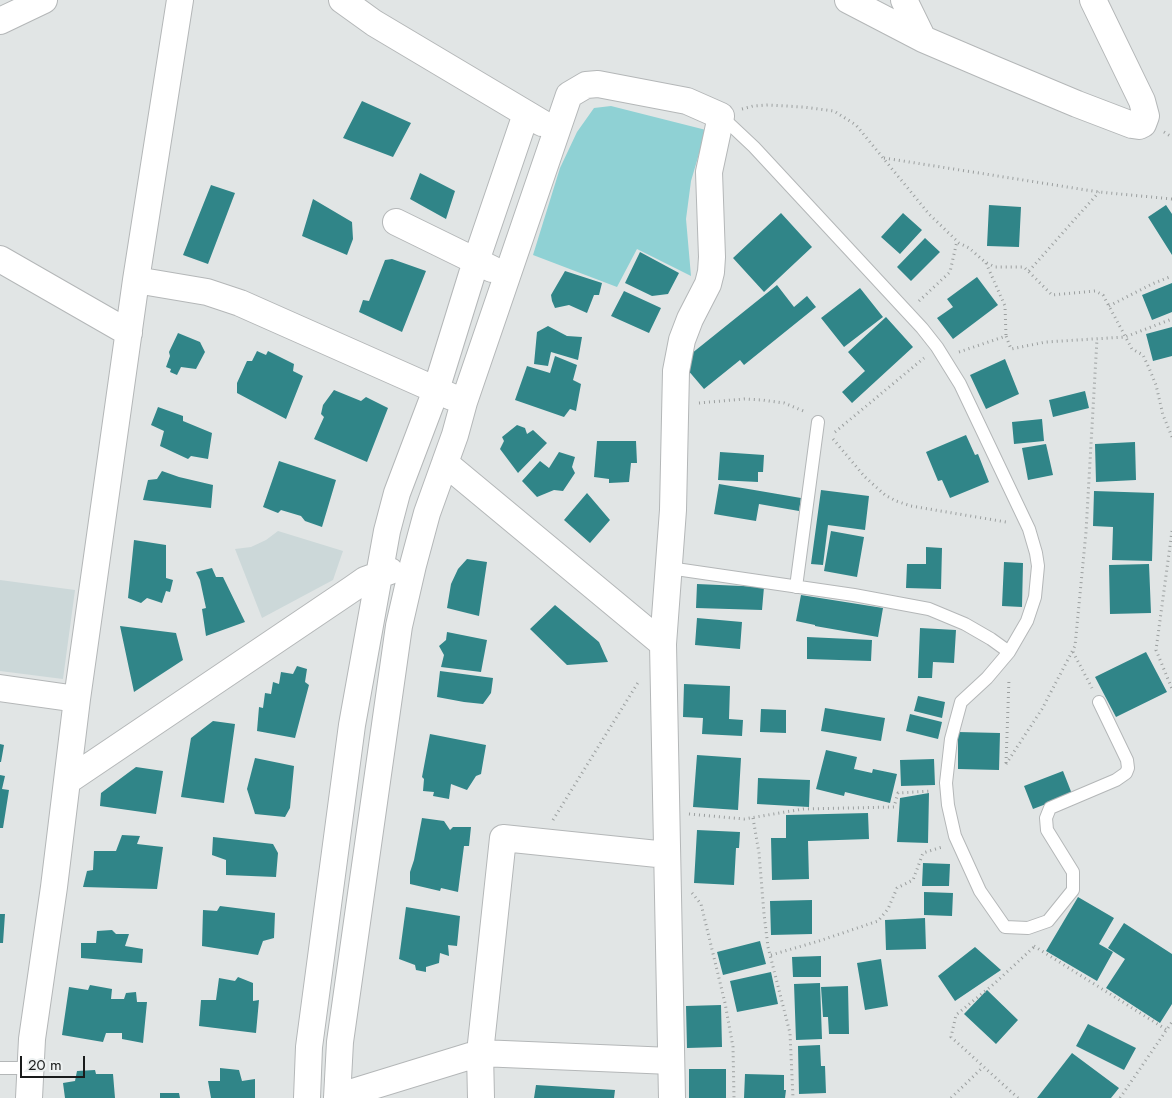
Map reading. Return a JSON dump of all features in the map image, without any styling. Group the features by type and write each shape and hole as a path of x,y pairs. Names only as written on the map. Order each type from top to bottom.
{"street":[{"path":"0,21 44,0"},
{"path":"29,1098 32,1040 68,780 77,699 128,333 180,0"},
{"path":"342,0 374,23 558,132"},
{"path":"848,0 923,39 1077,104 1132,126 1139,126 1145,120 1142,101 1093,0"},
{"path":"904,0 923,39"},
{"path":"670,1061 480,1053 337,1097 340,1042 399,626 413,565 427,513 569,95 586,85 598,84 688,101 722,116 709,172 711,272 708,284 690,319 682,340 676,371 673,510 663,644 672,1098"},
{"path":"308,1098 309,1047 352,725 387,531 397,493 436,390 476,262 526,114"},
{"path":"396,222 507,277"},
{"path":"0,259 128,333"},
{"path":"136,280 207,292 240,303 464,402"},
{"path":"445,463 663,644"},
{"path":"68,780 365,580 379,574 413,565"},
{"path":"0,688 77,699"},
{"path":"481,1098 480,1053 503,838 667,855"},
{"path":"336,845 368,851"}],"lane":[{"path":"722,116 754,147 908,312 937,346 960,384 1027,525 1038,566 1035,597 1027,621 1009,652 987,678 961,702 951,739 947,790 954,836 980,892 1004,927 1028,928 1048,921 1073,890 1073,872 1047,830 1046,818 1050,808 1116,780 1126,773 1128,768 1127,760 1099,702"},
{"path":"796,587 818,422"},
{"path":"669,568 854,595 929,609 965,624 1009,652"},
{"path":"0,1068 30,1068"}],"path":[{"path":"722,116 753,106 768,105 834,111 856,126 929,214 957,241 969,248 985,262 995,267 1024,266 1052,295 1096,291 1103,295 1132,349 1143,355 1156,385 1163,415 1172,437"},
{"path":"884,158 1099,192 1172,199"},
{"path":"1029,271 1099,192"},
{"path":"908,312 950,272 957,241"},
{"path":"985,262 1006,306 1006,336 1011,349 1046,342 1126,337 1172,319"},
{"path":"1109,306 1172,276"},
{"path":"944,358 1006,336"},
{"path":"1009,652 1006,764 1042,709 1075,646 1086,532 1097,339"},
{"path":"937,346 830,436 865,477 885,495 896,501 911,506 1027,525"},
{"path":"676,406 744,399 762,400 796,407 808,413 818,422"},
{"path":"1172,531 1156,650 1172,689"},
{"path":"1072,651 1099,702"},
{"path":"540,842 642,677"},
{"path":"667,813 744,819 803,809 894,807 898,793 947,790"},
{"path":"753,818 759,853 768,947 772,955 790,1032 793,1098"},
{"path":"772,955 878,921 888,909 897,888 913,880 923,853 958,843"},
{"path":"668,886 688,890 696,896 701,904 730,1025 733,1047 734,1098"},
{"path":"1004,927 1167,1030"},
{"path":"1018,1098 951,1037 956,1015 995,984 1035,946"},
{"path":"1120,1098 1172,1022"},
{"path":"951,1098 983,1067"}],"shaded area":[{"path":"611,106 706,130 691,181 686,219 691,276 637,249 617,287 533,255 560,168 577,132 594,108"},
{"path":"278,531 343,551 333,580 262,618 235,549 251,547 266,540"},
{"path":"0,580 75,590 63,679 0,671"}],"building":[{"path":"362,101 411,123 393,157 343,138"},
{"path":"420,173 455,191 446,219 410,199"},
{"path":"211,185 235,193 208,264 183,255"},
{"path":"313,199 352,222 353,239 347,255 302,236"},
{"path":"989,205 1021,207 1019,247 987,246"},
{"path":"1166,205 1172,214 1172,255 1148,217"},
{"path":"781,213 812,247 764,292 733,258"},
{"path":"903,213 922,230 900,254 881,237"},
{"path":"925,238 940,252 911,281 897,267"},
{"path":"640,252 679,273 668,294 652,296 625,283"},
{"path":"392,259 426,271 402,332 359,312 363,300 369,301 385,260"},
{"path":"565,271 602,283 599,295 594,295 587,313 569,305 555,308 551,295"},
{"path":"977,277 998,305 953,339 937,318 953,307 947,299"},
{"path":"1172,283 1172,312 1152,320 1142,295"},
{"path":"777,285 794,307 807,296 816,307 744,365 740,360 704,389 681,362"},
{"path":"860,288 883,317 844,347 821,318"},
{"path":"624,291 661,308 649,333 611,316"},
{"path":"886,317 913,347 852,403 842,392 865,371 848,352"},
{"path":"548,326 567,336 582,337 578,360 551,352 548,366 534,364 537,332"},
{"path":"1172,327 1172,356 1153,361 1146,334"},
{"path":"178,333 200,342 205,352 196,369 181,367 177,375 170,372 171,369 166,367 170,356 169,352"},
{"path":"257,351 266,355 268,351 294,364 293,371 303,376 286,419 237,393 237,383 247,361 252,361"},
{"path":"555,356 577,365 573,380 581,384 576,411 570,409 564,417 515,400 527,366 550,373"},
{"path":"1005,359 1019,394 986,409 970,375"},
{"path":"334,390 361,401 366,397 388,408 367,462 314,439 324,417 321,414 323,405"},
{"path":"1085,391 1089,408 1053,417 1049,400"},
{"path":"158,407 183,416 183,421 212,433 208,459 191,456 188,459 160,446 164,431 151,425"},
{"path":"1042,419 1044,441 1014,444 1012,422"},
{"path":"517,425 525,428 527,434 533,430 547,443 518,473 500,449 504,441 502,437"},
{"path":"966,435 975,455 978,454 989,482 950,498 942,480 938,481 926,452"},
{"path":"597,441 636,441 637,463 631,463 629,482 609,483 609,479 594,477"},
{"path":"1135,442 1136,480 1096,482 1095,444"},
{"path":"1046,444 1053,475 1028,480 1022,448"},
{"path":"559,452 575,457 572,467 575,473 563,491 554,490 537,497 522,481 540,461 549,468"},
{"path":"720,452 764,455 763,472 758,472 758,482 718,480"},
{"path":"279,461 336,480 322,527 305,521 301,516 281,510 278,513 263,507"},
{"path":"162,471 213,485 211,508 143,500 148,480 157,479"},
{"path":"719,484 801,498 799,511 759,504 756,521 714,514"},
{"path":"821,490 869,496 865,530 828,525 823,565 811,564"},
{"path":"1094,491 1154,493 1152,561 1112,560 1113,527 1093,526"},
{"path":"587,493 610,520 590,543 564,520"},
{"path":"831,531 864,537 857,577 824,571"},
{"path":"134,540 166,545 166,578 173,580 170,592 166,591 162,603 147,598 141,603 128,598"},
{"path":"926,547 942,548 941,589 906,588 907,564 926,564"},
{"path":"467,559 487,562 479,616 447,608 451,584 458,569"},
{"path":"1004,562 1023,563 1022,607 1002,606"},
{"path":"1149,564 1151,613 1110,614 1109,565"},
{"path":"212,568 216,577 223,577 245,622 206,636 202,609 206,608 200,580 196,572"},
{"path":"697,584 764,587 762,610 696,608"},
{"path":"801,595 883,608 878,637 796,621"},
{"path":"555,605 599,642 608,662 567,665 530,629"},
{"path":"697,618 742,622 740,649 695,645"},
{"path":"120,626 176,633 183,660 134,692"},
{"path":"920,628 956,630 954,663 933,662 932,678 918,678"},
{"path":"447,632 487,640 481,672 441,667 444,655 439,646 446,640"},
{"path":"807,637 872,640 871,661 807,659"},
{"path":"1146,652 1167,692 1116,717 1095,677"},
{"path":"297,666 307,669 305,682 309,685 295,738 257,731 259,707 263,708 265,693 271,694 273,682 279,684 281,672 293,674"},
{"path":"440,671 493,678 491,693 483,704 437,697"},
{"path":"684,684 730,686 729,719 743,720 742,736 702,734 703,718 683,717"},
{"path":"918,696 945,702 942,718 914,711"},
{"path":"825,708 885,718 881,741 821,731"},
{"path":"761,709 786,710 786,733 760,732"},
{"path":"910,714 942,722 938,739 906,731"},
{"path":"213,721 235,724 224,803 181,797 191,738"},
{"path":"958,732 1000,733 999,770 958,769"},
{"path":"430,734 486,745 481,774 476,776 467,790 451,784 449,799 433,796 434,792 423,791 424,779 422,777"},
{"path":"0,744 4,745 1,762 0,762"},
{"path":"826,750 857,757 854,769 872,773 873,769 897,774 890,803 845,792 844,796 816,789"},
{"path":"697,755 741,758 738,810 693,807"},
{"path":"255,758 294,766 290,808 285,817 255,814 247,789"},
{"path":"934,759 935,785 901,786 900,760"},
{"path":"136,767 163,771 156,814 100,806 101,793"},
{"path":"1063,771 1072,794 1033,809 1024,786"},
{"path":"0,775 5,776 2,789 9,790 3,828 0,828"},
{"path":"758,778 810,780 809,807 757,804"},
{"path":"929,793 928,843 897,842 900,798"},
{"path":"868,813 869,839 808,841 809,879 772,880 771,838 786,838 786,815"},
{"path":"422,818 444,821 450,830 453,827 471,827 469,846 464,846 458,892 441,888 440,891 410,884 410,872"},
{"path":"697,830 740,832 739,848 736,848 734,885 694,883"},
{"path":"122,835 140,836 137,844 163,847 157,889 83,887 87,871 93,870 94,851 116,851"},
{"path":"213,837 273,844 278,853 276,877 226,875 226,860 212,855"},
{"path":"923,863 950,864 949,886 922,886"},
{"path":"924,892 953,893 952,916 924,915"},
{"path":"1078,897 1114,918 1099,944 1113,952 1097,981 1046,951"},
{"path":"812,900 812,934 771,935 770,901"},
{"path":"220,906 275,913 274,938 263,941 258,955 202,946 203,910 217,911"},
{"path":"406,907 460,916 457,946 448,945 449,956 440,953 439,963 426,967 426,972 416,970 415,965 399,959"},
{"path":"0,914 5,914 3,943 0,943"},
{"path":"925,918 926,949 886,950 885,920"},
{"path":"1124,923 1172,954 1172,1004 1160,1023 1106,988 1125,959 1108,948"},
{"path":"112,930 116,934 129,934 125,946 143,949 142,963 81,958 81,943 96,943 97,931"},
{"path":"760,941 766,964 723,975 717,952"},
{"path":"975,947 1001,970 955,1001 938,976"},
{"path":"821,956 821,977 793,977 792,957"},
{"path":"881,959 888,1006 865,1010 857,963"},
{"path":"771,972 778,1004 737,1012 730,981"},
{"path":"238,977 253,983 253,1001 259,1000 256,1033 199,1026 201,1000 216,1000 219,978 235,981"},
{"path":"820,983 822,1039 796,1040 794,984"},
{"path":"90,985 112,989 111,999 124,999 126,993 136,992 137,1002 147,1002 143,1043 122,1039 122,1033 106,1033 103,1042 62,1035 69,987 88,990"},
{"path":"848,986 849,1034 829,1034 828,1017 823,1017 821,987"},
{"path":"987,990 1018,1020 996,1044 964,1014"},
{"path":"721,1005 722,1047 687,1048 686,1006"},
{"path":"1088,1024 1136,1048 1124,1070 1076,1046"},
{"path":"820,1045 821,1066 825,1066 826,1093 799,1094 798,1046"},
{"path":"1072,1053 1119,1088 1111,1098 1037,1098"},
{"path":"220,1068 239,1070 242,1081 255,1079 255,1098 211,1098 208,1081 220,1081"},
{"path":"689,1069 726,1069 726,1098 689,1098"},
{"path":"95,1070 96,1074 113,1074 115,1098 65,1098 63,1083 75,1081 77,1071"},
{"path":"745,1074 784,1075 785,1098 744,1098"},
{"path":"536,1085 615,1090 614,1098 534,1098"},
{"path":"160,1093 179,1093 180,1098 160,1098"}]}
